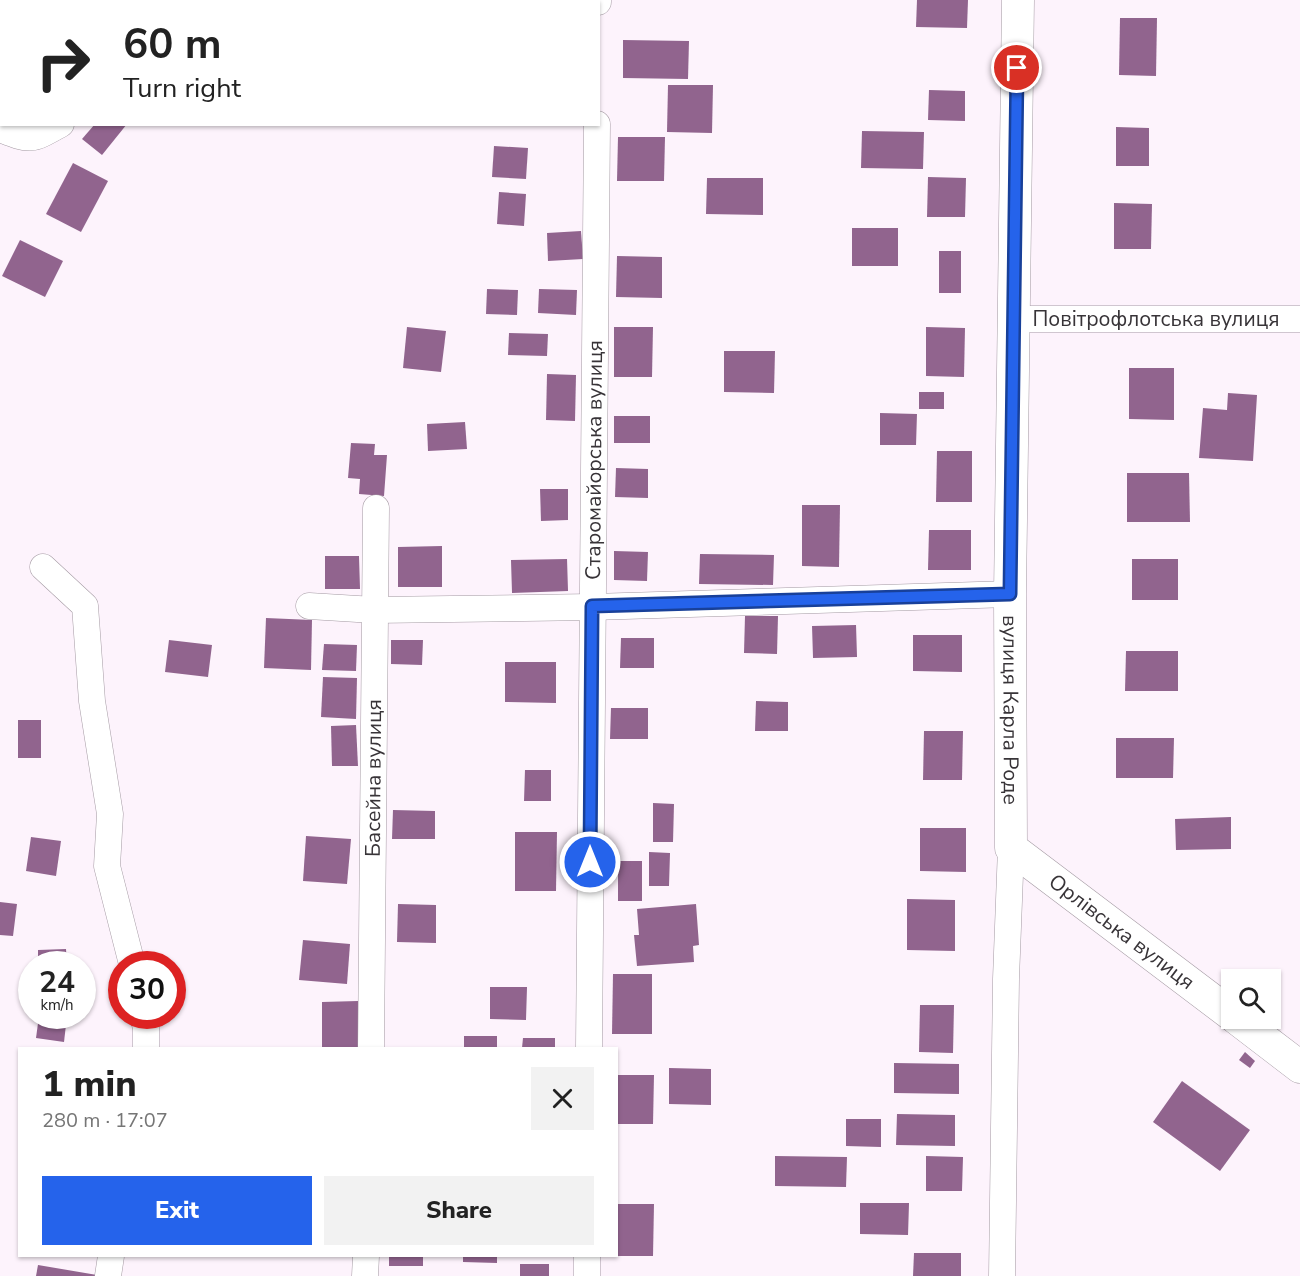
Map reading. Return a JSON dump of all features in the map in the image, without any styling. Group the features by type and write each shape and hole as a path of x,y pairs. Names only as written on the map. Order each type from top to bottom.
{"street":[{"name":"вулиця Карла Роде","path":"1002,1276 1006,979 1011,848 1010,594 1018,0"},
{"path":"0,129 20,137 36,138 57,126"},
{"name":"Старомайорська вулиця","path":"589,1047 597,126"},
{"name":"Повітрофлотська вулиця","path":"1014,320 1300,319"},
{"name":"Басейна вулиця","path":"371,1047 376,507"},
{"path":"43,567 85,606 92,701 110,814 107,866 129,951"},
{"path":"309,606 374,610 1010,594"},
{"name":"Орлівська вулиця","path":"1011,848 1221,1008"},
{"path":"146,1029 146,1047"},
{"path":"1250,1029 1300,1067"},
{"path":"108,1276 111,1257"},
{"path":"365,1276 366,1257"},
{"path":"587,1257 587,1276"}],"building":[{"path":"917,0 968,0 967,28 916,27"},
{"path":"1120,18 1157,18 1156,76 1119,75"},
{"path":"623,40 689,41 688,79 623,78"},
{"path":"668,85 713,85 712,133 667,132"},
{"path":"929,90 965,91 965,121 928,120"},
{"path":"93,126 125,126 102,155 82,139"},
{"path":"1116,127 1149,128 1149,166 1116,166"},
{"path":"862,131 924,132 923,169 861,168"},
{"path":"618,137 665,137 664,181 617,181"},
{"path":"494,146 528,148 526,179 492,177"},
{"path":"73,163 108,181 81,232 46,214"},
{"path":"928,177 966,178 965,217 927,217"},
{"path":"707,178 763,178 763,215 706,214"},
{"path":"499,192 526,194 524,226 497,224"},
{"path":"1114,203 1152,204 1151,249 1114,249"},
{"path":"852,228 898,228 898,266 852,266"},
{"path":"581,231 583,259 548,261 547,233"},
{"path":"20,240 63,261 45,297 2,276"},
{"path":"939,251 961,251 961,293 939,293"},
{"path":"617,256 662,257 662,298 616,297"},
{"path":"487,289 518,290 517,315 486,314"},
{"path":"539,289 577,290 576,315 538,313"},
{"path":"407,327 446,331 441,372 403,368"},
{"path":"614,327 653,327 652,377 614,377"},
{"path":"926,327 965,328 964,377 926,376"},
{"path":"509,333 548,334 547,356 508,355"},
{"path":"724,351 775,351 774,393 724,392"},
{"path":"1129,368 1174,368 1174,420 1129,419"},
{"path":"547,374 576,375 575,421 546,420"},
{"path":"919,392 944,392 944,409 919,409"},
{"path":"1228,393 1257,395 1253,461 1199,458 1203,408 1227,410"},
{"path":"880,413 917,414 916,445 880,445"},
{"path":"614,416 650,416 650,443 614,443"},
{"path":"465,422 467,449 428,451 427,424"},
{"path":"351,443 375,444 374,455 387,455 384,496 359,494 360,479 348,478"},
{"path":"937,451 972,451 972,502 936,502"},
{"path":"616,468 648,469 648,498 615,497"},
{"path":"1127,473 1189,473 1190,522 1127,522"},
{"path":"540,489 568,489 568,520 541,521"},
{"path":"802,505 840,505 839,567 802,566"},
{"path":"929,530 971,530 971,570 928,570"},
{"path":"442,546 442,587 398,587 398,547"},
{"path":"614,551 648,552 647,581 614,580"},
{"path":"700,554 774,555 773,585 699,584"},
{"path":"325,556 359,556 360,589 325,589"},
{"path":"567,559 568,591 512,593 511,560"},
{"path":"1132,559 1178,559 1178,600 1132,600"},
{"path":"745,616 778,616 777,654 744,653"},
{"path":"266,618 312,620 311,670 264,668"},
{"path":"856,625 857,657 813,658 812,626"},
{"path":"913,635 962,635 962,672 913,671"},
{"path":"621,638 654,638 654,668 620,668"},
{"path":"169,640 212,645 208,677 165,672"},
{"path":"391,640 423,640 422,665 391,664"},
{"path":"324,644 357,645 356,671 322,670"},
{"path":"1126,651 1178,651 1178,691 1125,691"},
{"path":"505,662 556,662 556,703 505,702"},
{"path":"323,677 357,678 356,719 321,717"},
{"path":"756,701 788,702 788,731 755,731"},
{"path":"611,708 648,708 648,739 610,739"},
{"path":"18,720 41,720 41,758 18,758"},
{"path":"356,725 358,766 332,766 331,726"},
{"path":"924,731 963,731 962,780 923,780"},
{"path":"1116,738 1174,738 1173,778 1116,778"},
{"path":"525,770 551,770 551,801 524,801"},
{"path":"653,803 674,804 673,842 653,842"},
{"path":"393,810 435,811 435,839 392,839"},
{"path":"1231,817 1231,849 1176,850 1175,819"},
{"path":"920,828 966,828 966,872 920,871"},
{"path":"515,832 557,832 556,891 515,891"},
{"path":"306,836 351,839 347,884 303,881"},
{"path":"31,837 61,841 56,876 26,871"},
{"path":"649,852 670,853 669,886 649,886"},
{"path":"618,861 642,861 642,901 618,901"},
{"path":"907,899 955,900 955,951 907,950"},
{"path":"0,902 17,904 13,936 0,935"},
{"path":"398,904 436,905 436,943 397,942"},
{"path":"696,904 699,945 693,946 694,962 637,966 634,935 639,935 637,909"},
{"path":"303,940 350,944 347,984 299,980"},
{"path":"66,949 66,951 38,951"},
{"path":"613,974 652,974 652,1034 612,1034"},
{"path":"490,987 527,987 526,1020 490,1019"},
{"path":"358,1001 358,1047 322,1047 322,1002"},
{"path":"920,1005 954,1005 953,1053 919,1052"},
{"path":"37,1029 66,1029 64,1042 36,1038"},
{"path":"464,1036 497,1036 497,1047 464,1047"},
{"path":"523,1038 555,1038 555,1047 522,1047"},
{"path":"1245,1052 1255,1061 1250,1068 1239,1060"},
{"path":"894,1063 959,1064 959,1094 894,1093"},
{"path":"669,1068 711,1069 711,1105 669,1104"},
{"path":"618,1075 654,1075 653,1124 618,1124"},
{"path":"1182,1081 1250,1130 1220,1171 1153,1122"},
{"path":"897,1114 955,1115 955,1146 896,1145"},
{"path":"846,1119 881,1119 881,1147 846,1146"},
{"path":"775,1156 847,1157 846,1187 775,1186"},
{"path":"926,1156 963,1157 962,1191 926,1191"},
{"path":"860,1203 909,1203 908,1235 860,1234"},
{"path":"618,1204 654,1204 653,1256 618,1256"},
{"path":"914,1253 961,1253 961,1276 913,1276"},
{"path":"389,1257 423,1257 423,1266 389,1266"},
{"path":"463,1257 497,1257 497,1263 463,1262"},
{"path":"520,1264 549,1264 549,1276 520,1276"},
{"path":"38,1265 97,1275 97,1276 36,1276"}],"route":[{"path":"590,862 592,606 1010,594 1017,68"}]}
